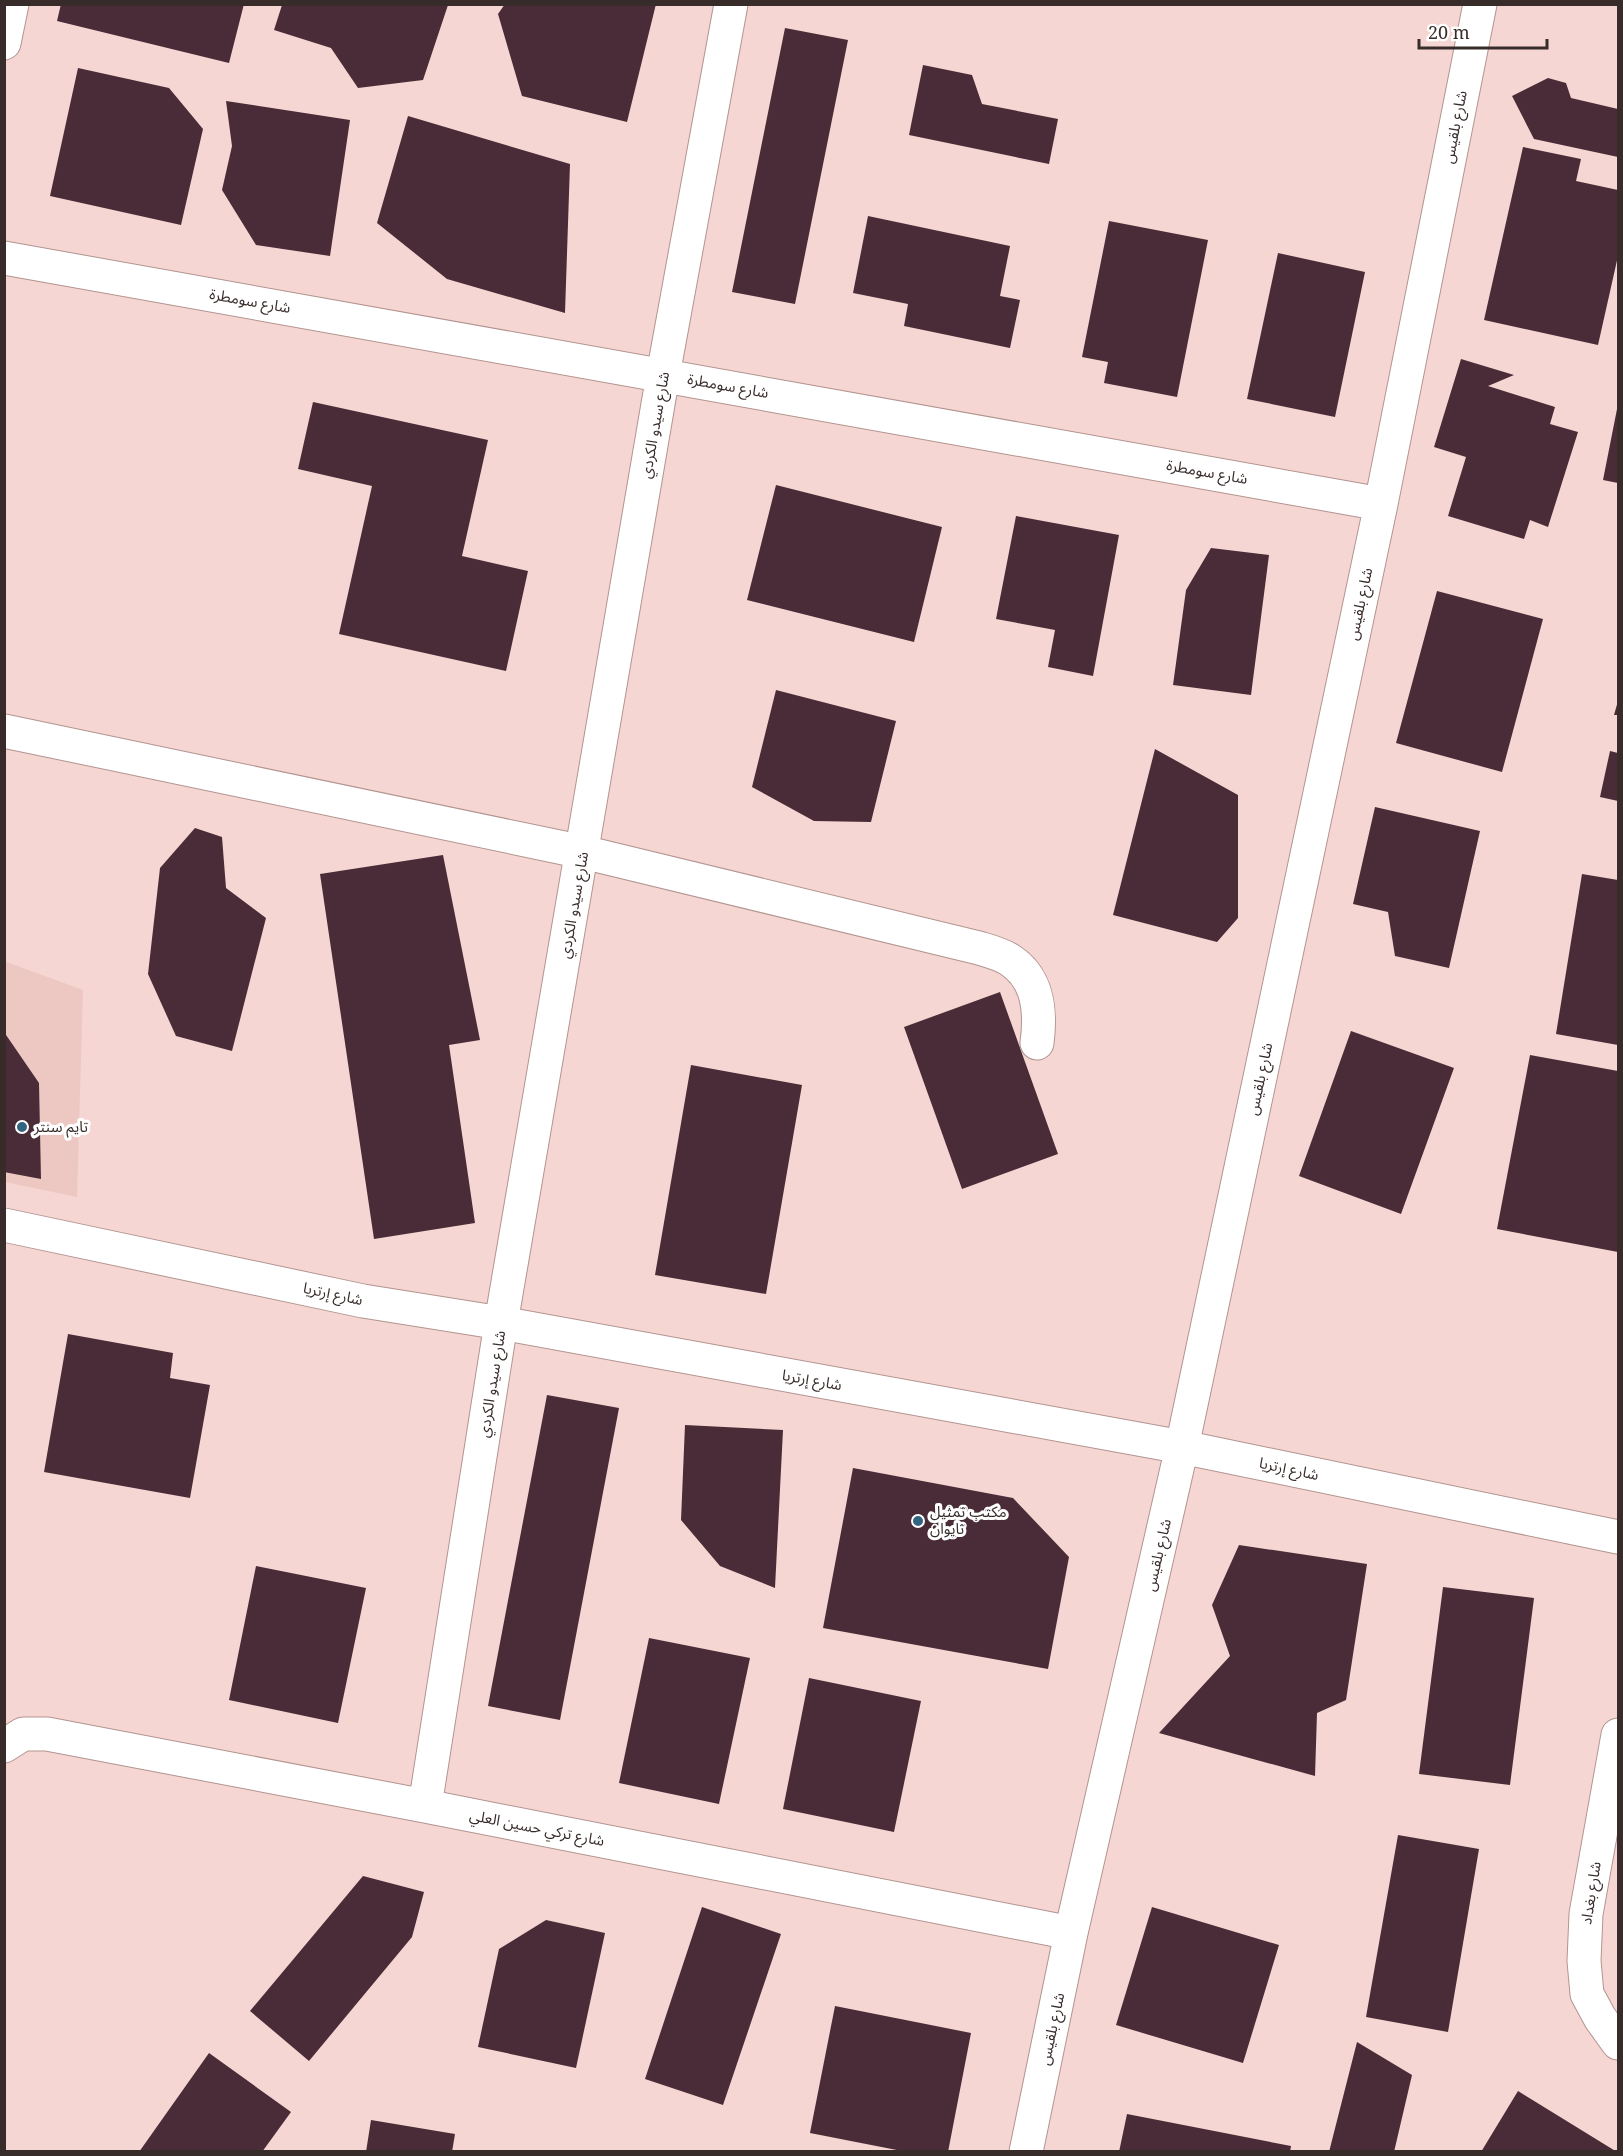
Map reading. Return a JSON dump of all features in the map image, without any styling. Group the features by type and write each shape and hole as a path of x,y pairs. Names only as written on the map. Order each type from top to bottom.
{"street":[{"path":"4,43 12,4"},
{"name":"شارع سيدو الكردي","path":"425,1806 501,1323 663,375 731,4"},
{"name":"شارع بلقيس","path":"1026,2151 1071,1934 1182,1447 1381,504 1480,4"},
{"name":"شارع سومطرة","path":"4,258 1381,504"},
{"path":"4,730 583,852 979,948 1008,958 1024,971 1034,991 1040,1020 1037,1043"},
{"name":"شارع إرتريا","path":"4,1225 363,1301 501,1323 1182,1447 1618,1537"},
{"name":"شارع تركي حسين العلي","path":"14,1740 47,1734 1071,1934"},
{"name":"شارع بغداد","path":"1618,1735 1586,1914 1584,1961 1587,1994 1600,2018 1618,2043"}],"shaded area":[{"path":"4,961 83,990 77,1197 5,1182"}],"building":[{"path":"61,4 244,4 229,63 57,21"},
{"path":"505,4 656,4 627,122 522,96 498,14"},
{"path":"282,5 448,5 423,80 358,88 331,48 274,30"},
{"path":"785,28 848,40 795,304 732,292"},
{"path":"923,65 972,75 982,104 1058,119 1049,164 909,135"},
{"path":"78,68 169,88 203,129 181,225 50,196"},
{"path":"1548,78 1566,83 1571,98 1618,109 1618,157 1534,139 1512,96"},
{"path":"226,101 350,120 330,256 256,245 222,190 232,146"},
{"path":"408,116 570,164 565,313 447,279 377,223"},
{"path":"1523,147 1581,159 1576,181 1618,190 1618,256 1598,345 1484,320"},
{"path":"868,216 1010,246 1000,296 1020,300 1010,348 904,326 908,304 853,293"},
{"path":"1109,221 1208,240 1177,397 1104,383 1108,362 1082,357"},
{"path":"1278,253 1365,272 1335,417 1247,399"},
{"path":"1461,359 1514,375 1488,386 1555,407 1550,424 1578,432 1548,527 1530,520 1524,539 1448,516 1466,457 1434,447"},
{"path":"313,402 488,440 462,556 528,571 506,671 339,634 372,486 298,469"},
{"path":"1618,409 1618,483 1603,480"},
{"path":"776,485 942,527 914,642 747,600"},
{"path":"1016,516 1119,535 1093,676 1048,667 1055,630 996,619"},
{"path":"1211,548 1269,555 1251,695 1173,685 1186,590"},
{"path":"1437,591 1543,619 1502,772 1396,743"},
{"path":"776,690 896,721 871,822 814,821 752,787"},
{"path":"1618,701 1618,715 1614,715"},
{"path":"1155,749 1238,795 1238,918 1217,942 1113,915"},
{"path":"1610,751 1618,753 1618,801 1600,797"},
{"path":"1375,807 1480,831 1449,968 1395,956 1388,912 1353,904"},
{"path":"195,828 222,837 226,888 266,918 232,1051 176,1036 148,974 160,868"},
{"path":"443,855 480,1040 449,1045 475,1223 374,1239 320,874"},
{"path":"1582,874 1618,880 1618,1045 1556,1034"},
{"path":"1000,992 1058,1154 962,1189 904,1027"},
{"path":"1351,1031 1454,1068 1401,1214 1299,1176"},
{"name":"تايم سنتر","path":"4,1032 39,1083 41,1179 4,1172"},
{"path":"1530,1055 1618,1071 1618,1252 1497,1229"},
{"path":"691,1065 802,1085 766,1294 655,1275"},
{"path":"68,1334 173,1353 170,1378 210,1385 190,1498 44,1472"},
{"path":"547,1395 619,1408 560,1720 488,1706"},
{"path":"685,1425 783,1430 775,1588 720,1566 681,1520"},
{"path":"853,1468 1013,1498 1069,1557 1048,1669 823,1628"},
{"path":"1239,1545 1367,1564 1346,1700 1317,1713 1315,1776 1159,1733 1230,1656 1212,1605"},
{"path":"256,1566 366,1588 338,1723 229,1700"},
{"path":"1443,1587 1534,1598 1510,1785 1419,1774"},
{"path":"649,1638 750,1658 719,1804 619,1783"},
{"path":"809,1678 921,1701 894,1832 783,1809"},
{"path":"1398,1835 1479,1849 1448,2032 1366,2017"},
{"path":"363,1876 424,1892 412,1937 309,2061 250,2011"},
{"path":"702,1907 781,1934 723,2105 645,2079"},
{"path":"1152,1907 1279,1945 1243,2063 1116,2025"},
{"path":"546,1920 605,1933 576,2068 478,2047 499,1949"},
{"path":"835,2006 971,2033 948,2152 907,2152 810,2133"},
{"path":"1357,2042 1412,2075 1394,2152 1329,2152"},
{"path":"209,2053 291,2112 262,2152 139,2152"},
{"path":"1518,2091 1617,2152 1481,2152"},
{"path":"1127,2114 1291,2146 1290,2152 1119,2152"},
{"path":"371,2120 455,2134 452,2152 366,2152"}],"place":[{"name":"تايم سنتر","path":"22,1127"},
{"name":"مكتب تمثيل تايوان","path":"918,1521"}]}
